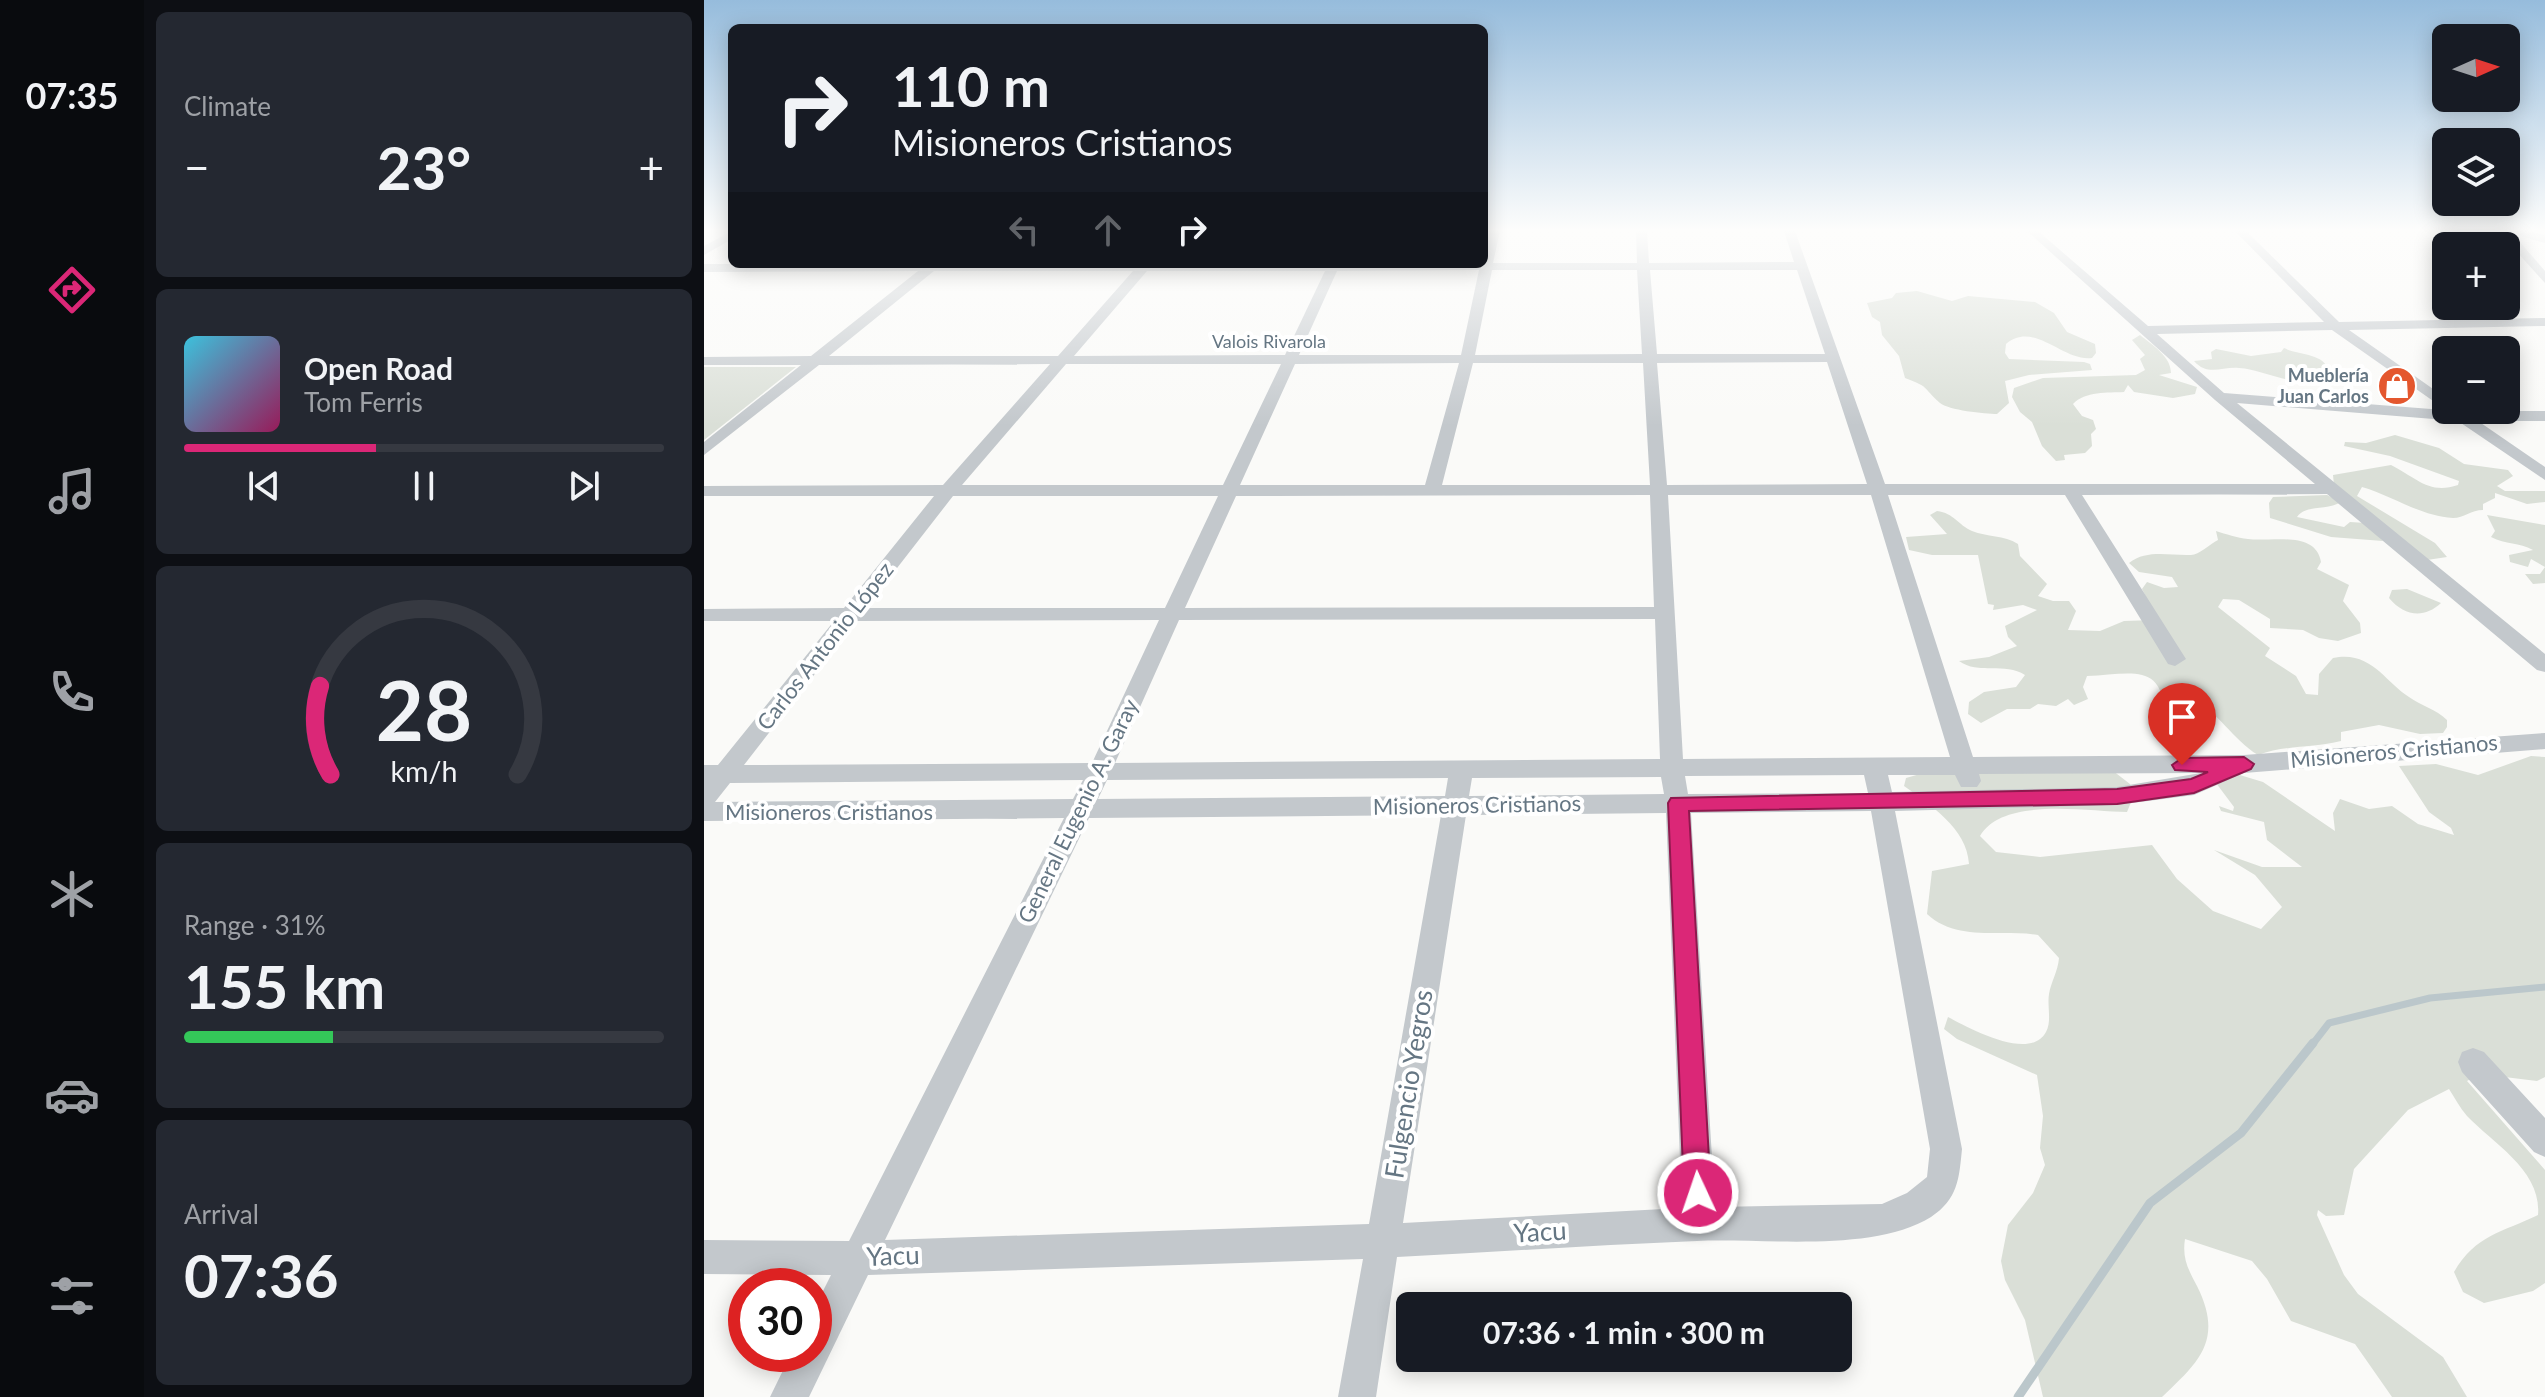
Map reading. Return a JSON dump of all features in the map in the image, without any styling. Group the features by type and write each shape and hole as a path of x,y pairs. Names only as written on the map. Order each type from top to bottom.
{"street":[{"path":"704,450 896,296"},
{"name":"Carlos Antonio López","path":"704,799 714,774 852,615 946,493 1118,296"},
{"name":"General Eugenio A. Garay","path":"832,1311 1099,772 1319,296"},
{"path":"1433,488 1467,359 1479,296"},
{"path":"1645,296 1659,490 1662,613 1672,769 1678,803 1699,1224"},
{"path":"1811,296 1878,490 1966,768 1973,801"},
{"path":"2106,296 2220,397 2545,665"},
{"path":"2305,296 2336,327 2432,395"},
{"path":"2145,330 2545,322"},
{"name":"Valois Rivarola","path":"704,361 1834,358"},
{"path":"2220,397 2432,411"},
{"path":"2520,415 2545,416"},
{"path":"2472,424 2545,475"},
{"path":"2070,489 2175,659"},
{"path":"704,491 2333,489"},
{"path":"704,615 1662,613"},
{"name":"Misioneros Cristianos","path":"714,774 2244,764 2545,741"},
{"name":"Misioneros Cristianos","path":"704,812 1973,801 2117,796 2194,786 2244,764"},
{"name":"Yacu","path":"704,1257 859,1258 1383,1241 1699,1224 1883,1221 1919,1205 1942,1186 1946,1149 1875,768"},
{"name":"Fulgencio Yegros","path":"1357,1397 1461,770"},
{"path":"2473,1062 2545,1141"},
{"path":"789,1397 802,1372"}],"shaded area":[{"path":"1935,296 1952,301 1970,296 2035,302 2054,313 2067,332 2095,344 2096,353 2092,358 2081,358 2027,337 2006,344 2005,353 2009,359 2084,362 2090,364 2092,370 2029,375 2005,381 2009,403 1997,414 1944,405 1922,386 1905,378 1899,356 1882,335 1880,322 1872,317 1867,303 1892,298"},
{"path":"2140,335 2168,361 2171,373 2159,375 2197,387 2195,394 2173,398 2134,392 2128,385 2124,392 2084,397 2073,404 2082,416 2093,420 2096,429 2091,434 2092,446 2085,453 2064,455 2065,460 2056,461 2042,446 2032,422 2020,412 2012,397 2014,388 2043,378 2136,375 2145,370 2140,359 2145,355 2132,340"},
{"path":"2284,348 2317,358 2330,372 2307,375 2296,381 2246,369 2210,370 2194,361 2212,359 2211,352 2216,349 2251,356 2281,352"},
{"path":"704,367 796,367 704,440"},
{"path":"2395,435 2439,448 2464,464 2508,470 2513,476 2497,486 2505,491 2545,491 2545,502 2527,504 2495,493 2495,498 2483,504 2483,510 2453,518 2429,514 2362,487 2357,496 2435,543 2447,557 2427,560 2334,485 2333,475 2391,465 2431,486 2448,488 2458,485 2459,481 2390,456 2344,446 2345,442 2366,443"},
{"path":"2327,495 2341,502 2306,510 2297,517 2344,527 2350,522 2366,523 2383,541 2331,537 2270,518 2269,503 2273,497"},
{"path":"1937,511 1948,514 1972,531 2018,544 2020,556 2047,584 2038,596 2053,601 2069,601 2076,611 2068,630 2100,631 2124,621 2154,620 2142,589 2147,582 2164,588 2178,587 2172,577 2139,572 2129,563 2143,556 2194,555 2218,540 2216,531 2248,539 2302,541 2317,552 2321,562 2317,569 2349,585 2343,601 2360,623 2361,633 2338,641 2319,638 2303,630 2270,628 2270,619 2239,600 2223,599 2218,607 2270,648 2265,656 2296,676 2306,694 2318,695 2319,674 2333,658 2358,659 2376,669 2400,691 2443,716 2447,727 2443,733 2420,734 2379,725 2341,732 2341,741 2258,755 2202,704 2192,699 2182,707 2182,719 2164,713 2157,685 2150,678 2129,674 2087,676 2083,687 2088,699 2074,705 2068,699 2056,706 2038,704 2030,709 2007,709 1981,723 1968,714 1969,702 1984,692 2016,687 2025,675 2009,669 1975,667 1959,661 1989,657 2017,646 2008,637 2005,626 2037,610 2023,605 1993,610 1994,605 1988,604 1978,555 1932,555 1909,550 1906,537 1947,534 1930,515"},
{"path":"2487,515 2545,525 2545,567 2531,559 2528,567 2510,562 2509,555 2533,550 2491,537 2495,531"},
{"path":"2545,567 2545,583 2533,584 2525,574 2540,574"},
{"path":"2407,589 2441,603 2428,612 2408,612 2389,598 2392,590"},
{"path":"2531,756 2545,757 2545,1077 2537,1081 2480,1074 2467,1081 2545,1170 2545,1283 2533,1291 2484,1303 2463,1292 2454,1272 2462,1260 2491,1236 2538,1215 2537,1199 2524,1172 2467,1116 2449,1089 2408,1110 2354,1169 2344,1215 2326,1216 2318,1210 2317,1215 2344,1275 2358,1294 2443,1357 2467,1397 2392,1397 2355,1344 2291,1321 2267,1279 2252,1261 2185,1239 2186,1263 2205,1305 2208,1321 2204,1349 2187,1372 2162,1397 2043,1397 2025,1320 2005,1280 2001,1261 2008,1225 2033,1193 2045,1165 2040,1148 2043,1116 2037,1075 1957,1039 1944,1029 1948,1017 1999,1040 2027,1044 2038,1040 2048,1028 2049,994 2059,958 2038,935 1965,931 1939,923 1927,914 1932,871 1969,864 1967,851 1962,839 1946,819 1904,786 1906,778 1927,772 2108,767 2130,784 2134,795 2127,812 2069,809 2026,811 1991,823 1980,836 1996,852 2040,857 2152,845 2177,879 2213,911 2261,929 2282,907 2255,875 2214,850 2262,867 2302,867 2267,840 2264,822 2221,811 2219,806 2233,811 2234,807 2216,783 2220,769 2263,782 2335,831 2333,813 2340,799 2369,809 2392,806 2418,824 2454,835 2451,828 2429,812 2399,766 2436,764 2478,775"}],"waterway":[{"path":"2312,1045 2329,1023 2430,998 2545,987"},
{"path":"2018,1397 2150,1203 2241,1133 2313,1043"}],"place":[{"name":"Mueblería Juan Carlos","path":"2397,386"}],"route":[{"path":"1698,1193 1678,803 1973,801 2117,796 2194,786 2244,764 2182,765"}]}
